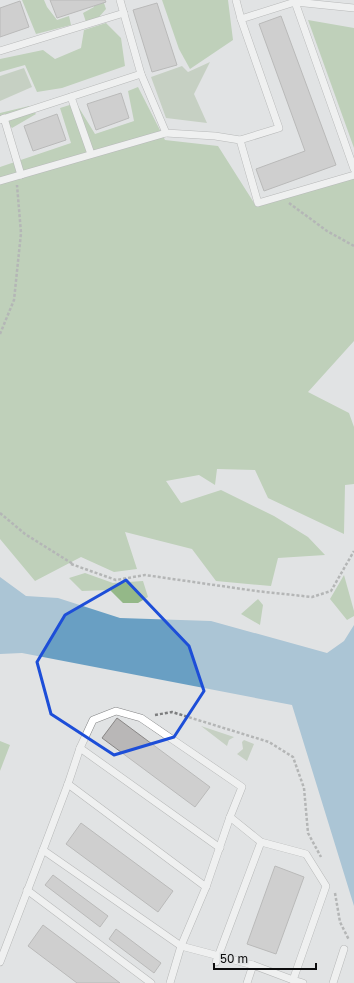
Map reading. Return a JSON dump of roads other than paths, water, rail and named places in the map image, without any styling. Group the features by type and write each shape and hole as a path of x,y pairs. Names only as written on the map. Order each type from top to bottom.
{"lane":[{"path":"120,0 141,74 166,133"},
{"path":"0,181 166,133 214,136 240,140 278,128 236,0"},
{"path":"241,19 295,2 354,8"},
{"path":"295,2 354,169"},
{"path":"0,51 124,13"},
{"path":"19,175 2,119 141,74"},
{"path":"71,97 92,154"},
{"path":"240,140 258,202 354,175"},
{"path":"0,962 68,784 80,748 93,720 116,711 141,718 242,787 206,887 182,946 170,983"},
{"path":"80,748 220,848"},
{"path":"68,784 206,887"},
{"path":"230,817 261,842 306,854 326,886 294,980"},
{"path":"216,958 261,842"},
{"path":"43,850 182,946 216,958 253,965 303,983"},
{"path":"27,890 151,983"},
{"path":"333,983 348,947"},
{"path":"247,983 253,965"}],"water":[{"path":"0,577 26,596 58,598 120,618 211,621 327,653 344,641 354,625 354,906 292,705 22,653 0,654"}]}
